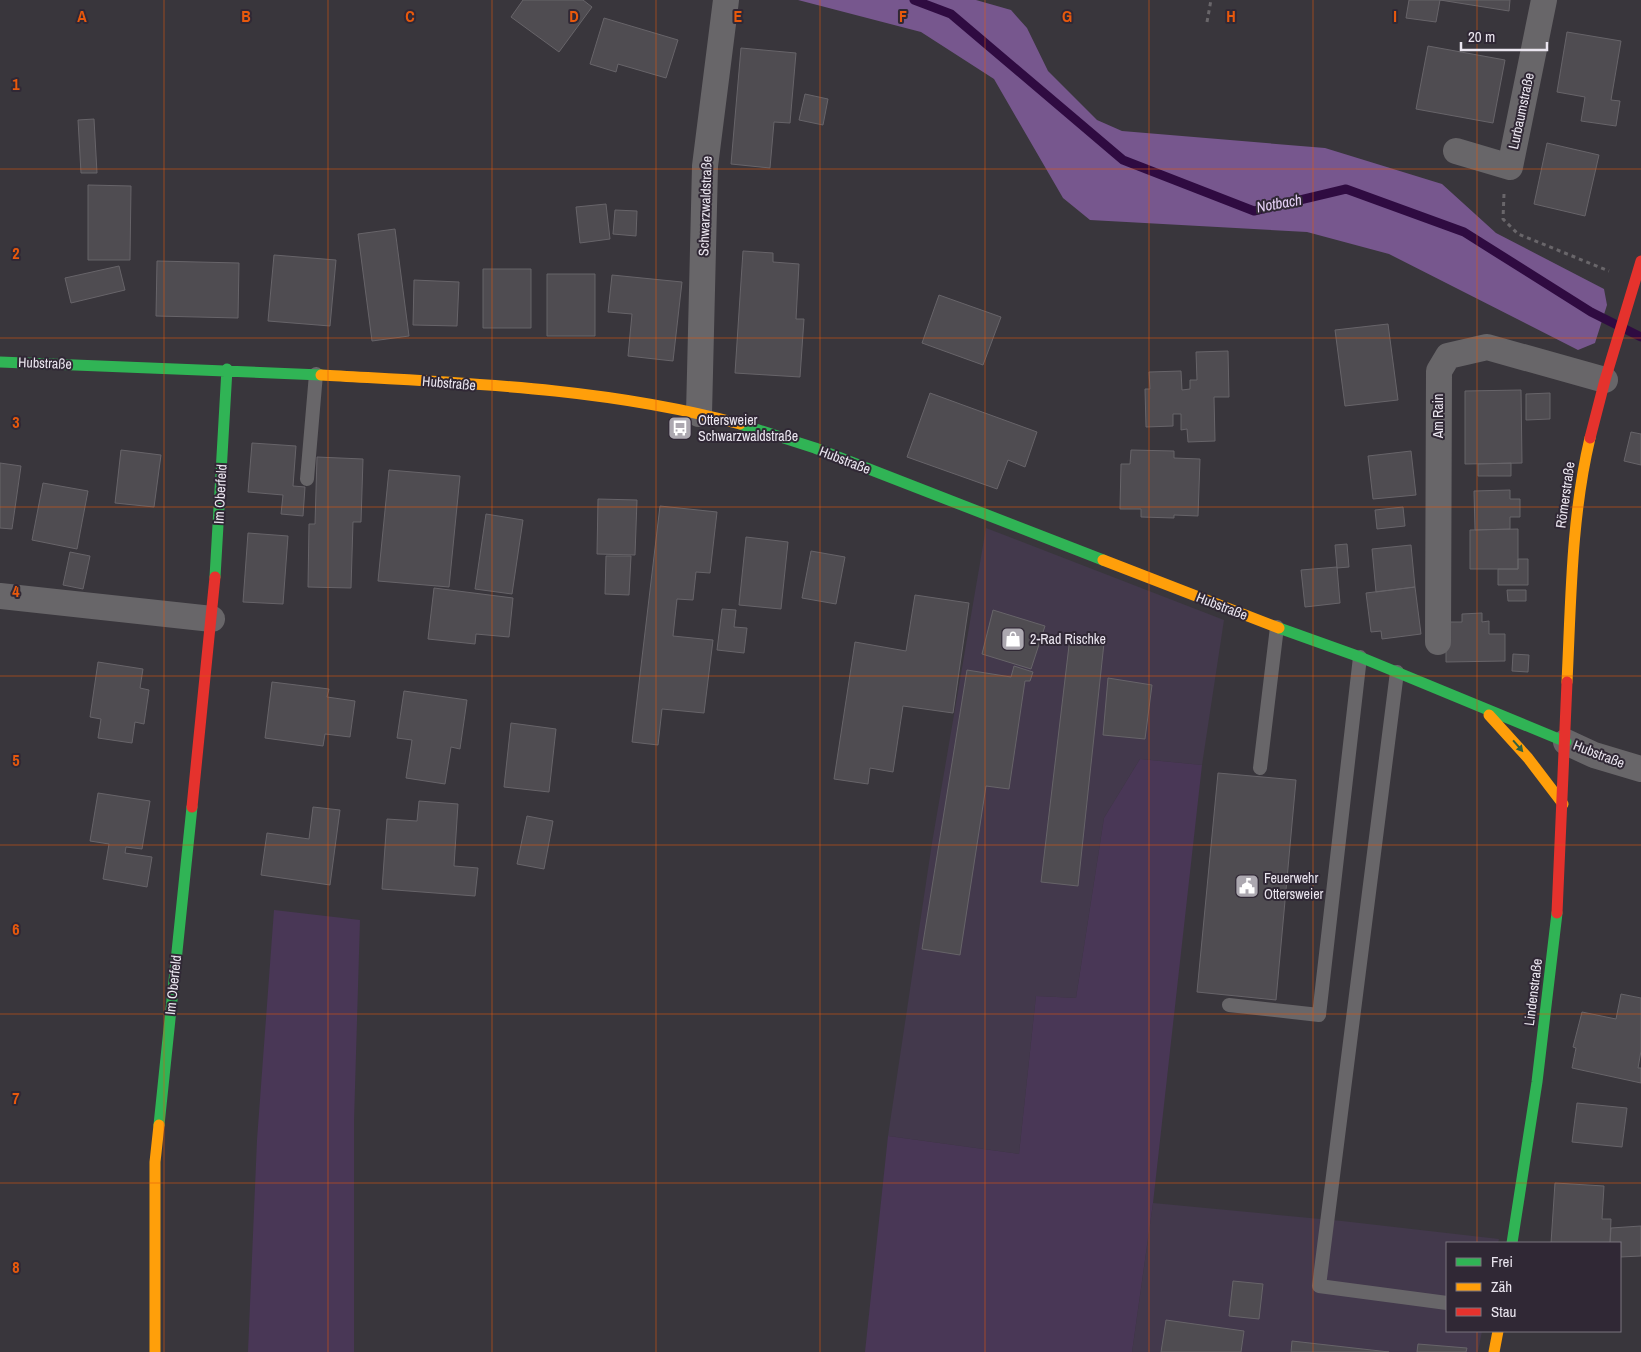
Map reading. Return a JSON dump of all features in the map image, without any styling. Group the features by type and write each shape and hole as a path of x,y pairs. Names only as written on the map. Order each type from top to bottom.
{"main road":[{"name":"Römerstraße","path":"1566,742 1573,551 1582,472 1605,380 1628,310 1641,261"},
{"name":"Hubstraße","path":"0,362 227,369 439,381 554,392 699,414 757,428 815,448 1277,627 1360,656 1485,710 1566,742"},
{"name":"Im Oberfeld","path":"155,1352 155,1162 212,619 227,369"},
{"path":"1485,710 1528,758 1563,804"},
{"name":"Lindenstraße","path":"1512,1242 1537,1082 1557,919 1566,742"},
{"path":"1494,1352 1498,1332"}],"street":[{"name":"Schwarzwaldstraße","path":"699,414 705,166 726,0"},
{"name":"Lurbaumstraße","path":"1456,151 1510,167 1544,0"},
{"name":"Am Rain","path":"1438,642 1438,371 1448,356 1487,347 1605,380"},
{"path":"0,596 212,619"},
{"name":"Hubstraße","path":"1566,742 1594,755 1641,770"}],"lane":[{"path":"307,480 316,374"},
{"path":"1260,768 1277,627"},
{"path":"1229,1005 1319,1015 1360,656"},
{"path":"1397,672 1319,1286 1446,1303"}],"path":[{"path":"1207,22 1211,0"},
{"path":"1510,167 1504,195 1503,218 1518,234 1634,282"}],"shaded area":[{"path":"798,0 976,0 1011,10 1027,28 1048,71 1097,120 1122,131 1325,148 1442,184 1496,233 1604,289 1607,305 1595,343 1578,350 1389,254 1307,232 1090,220 1063,198 994,79 921,32"},
{"path":"986,528 1224,620 1202,765 1140,759 1104,818 1076,998 1036,996 1019,1154 888,1136 932,843"},
{"path":"1140,759 1202,765 1153,1203 1132,1352 865,1352 888,1136 1019,1154 1036,996 1076,998 1104,818"},
{"path":"274,910 360,920 354,1121 354,1352 248,1352 257,1140"},
{"path":"1153,1203 1342,1221 1499,1239 1498,1242 1446,1242 1446,1332 1482,1332 1478,1352 1132,1352"}],"building":[{"path":"523,0 583,0 592,7 559,52 511,17"},
{"path":"1409,0 1440,0 1436,22 1406,18"},
{"path":"1440,0 1510,0 1509,11"},
{"path":"604,18 678,40 666,78 618,64 616,72 590,64"},
{"path":"1567,32 1621,41 1611,100 1620,101 1616,126 1581,121 1585,97 1557,92"},
{"path":"1428,46 1505,60 1493,123 1416,109"},
{"path":"741,48 796,53 790,123 774,122 770,168 731,164"},
{"path":"805,94 828,99 823,125 799,120"},
{"path":"94,119 97,173 81,173 78,120"},
{"path":"1547,143 1599,155 1585,216 1534,204"},
{"path":"88,185 131,186 130,260 88,260"},
{"path":"606,204 610,239 580,243 576,207"},
{"path":"615,210 637,211 636,236 613,234"},
{"path":"395,229 409,336 372,341 358,234"},
{"path":"743,251 773,253 773,262 799,264 796,319 804,319 800,377 735,373"},
{"path":"274,255 336,260 330,326 268,321"},
{"path":"157,261 239,263 238,318 156,316"},
{"path":"119,266 125,290 71,303 65,278"},
{"path":"483,269 531,269 531,328 483,328"},
{"path":"547,274 595,274 595,336 547,336"},
{"path":"612,275 682,282 673,361 628,356 632,314 608,312"},
{"path":"414,280 459,282 457,326 413,325"},
{"path":"939,295 1001,317 983,365 922,343"},
{"path":"1388,324 1398,400 1345,406 1335,330"},
{"path":"1228,351 1229,397 1214,397 1215,441 1188,442 1187,429 1181,430 1181,414 1173,414 1173,426 1146,427 1145,389 1150,389 1149,372 1181,371 1182,390 1190,389 1190,380 1197,380 1196,352"},
{"path":"1521,390 1522,463 1465,464 1465,391"},
{"path":"930,393 1037,432 1025,467 1008,460 997,489 907,457"},
{"path":"1550,393 1550,419 1526,420 1526,394"},
{"path":"1631,432 1641,434 1641,465 1624,461"},
{"path":"252,443 296,446 293,486 305,487 303,516 281,514 283,495 248,492"},
{"path":"121,450 161,455 154,507 115,503"},
{"path":"1131,450 1174,451 1174,458 1200,459 1198,516 1174,515 1174,518 1141,517 1141,509 1120,509 1121,464 1130,464"},
{"path":"1411,451 1416,495 1373,499 1368,456"},
{"path":"317,457 363,459 361,522 353,522 351,588 308,587 309,524 315,524"},
{"path":"0,463 21,466 12,529 0,528"},
{"path":"1511,463 1511,476 1478,476 1478,464"},
{"path":"389,470 460,476 449,587 378,581"},
{"path":"43,483 88,491 77,549 32,540"},
{"path":"1510,490 1510,499 1520,499 1520,517 1510,517 1510,529 1475,530 1474,491"},
{"path":"598,499 637,500 635,555 597,554"},
{"path":"660,506 717,512 710,573 696,572 693,600 677,599 673,636 713,640 704,713 662,709 658,745 632,742"},
{"path":"1403,507 1405,526 1377,529 1375,510"},
{"path":"486,514 523,520 512,594 475,589"},
{"path":"1518,529 1518,569 1470,569 1470,530"},
{"path":"248,533 288,536 283,604 243,602"},
{"path":"746,537 788,542 781,609 739,605"},
{"path":"1347,544 1349,567 1337,568 1335,545"},
{"path":"1411,545 1415,587 1376,592 1372,549"},
{"path":"811,551 845,557 836,604 802,598"},
{"path":"70,552 90,556 83,589 63,585"},
{"path":"606,556 631,556 629,595 605,594"},
{"path":"1518,559 1528,559 1528,585 1498,585 1498,569 1518,569"},
{"path":"1337,567 1340,603 1305,607 1301,570"},
{"path":"1415,587 1421,634 1382,639 1381,631 1371,632 1366,593"},
{"path":"434,588 513,598 509,637 476,634 475,644 428,639"},
{"path":"1507,590 1526,590 1526,601 1508,601"},
{"path":"915,595 969,603 953,713 903,706 893,772 870,768 868,784 834,779 855,642 906,651"},
{"path":"722,609 736,610 734,627 747,628 744,653 717,650"},
{"path":"993,610 1045,626 1031,669 982,654"},
{"path":"1482,613 1482,622 1489,621 1489,634 1505,634 1505,661 1446,662 1446,622 1462,622 1462,614"},
{"path":"1070,637 1104,643 1078,886 1041,882"},
{"path":"1513,654 1529,655 1528,672 1512,671"},
{"path":"98,662 143,669 140,688 149,690 144,724 135,722 132,743 98,738 101,719 90,717"},
{"path":"1014,666 1033,672 1030,681 1025,681 1009,789 986,786 960,955 922,949 967,670 1011,677"},
{"path":"1108,678 1152,685 1145,739 1103,735"},
{"path":"272,682 329,689 327,697 355,701 350,737 325,734 323,746 265,738"},
{"path":"404,691 467,700 460,749 451,747 445,784 406,778 412,740 397,738"},
{"path":"511,723 556,729 549,792 504,787"},
{"name":"Feuerwehr Ottersweier","path":"1218,773 1296,780 1276,1000 1197,992"},
{"path":"98,793 150,801 142,849 126,847 125,853 152,857 147,887 103,879 109,844 90,841"},
{"path":"419,801 458,804 454,866 478,868 475,896 382,889 387,819 417,821"},
{"path":"313,807 340,810 330,885 261,875 267,833 309,839"},
{"path":"527,816 553,821 544,869 517,864"},
{"path":"1621,994 1641,998 1641,1051 1638,1068 1641,1068 1641,1083 1572,1068 1576,1048 1573,1047 1582,1012 1616,1019"},
{"path":"1577,1103 1627,1108 1622,1147 1572,1142"},
{"path":"1555,1183 1604,1186 1602,1219 1611,1219 1610,1242 1551,1242"},
{"path":"1641,1226 1641,1256 1621,1257 1621,1242 1610,1242 1611,1228"},
{"path":"1233,1281 1263,1284 1259,1319 1229,1316"},
{"path":"1166,1320 1244,1331 1241,1352 1161,1352"},
{"path":"1292,1341 1389,1352 1291,1352"},
{"path":"1418,1344 1467,1348 1466,1352 1417,1352"}],"waterway":[{"name":"Notbach","path":"914,0 951,14 1123,160 1254,211 1346,189 1464,232 1591,312 1641,337"}],"traffic: fast":[{"path":"0,362 321,375"},
{"path":"215,577 227,369"},
{"path":"740,424 815,448 1103,560"},
{"path":"1279,628 1360,657 1566,742"},
{"path":"159,1125 192,807"},
{"path":"1512,1242 1537,1082 1557,913"}],"traffic: slow":[{"path":"321,375 479,384 585,394 689,412 740,424"},
{"path":"1567,682 1575,529 1590,438"},
{"path":"1103,560 1279,628"},
{"path":"1489,715 1528,758 1563,804"},
{"path":"155,1352 155,1162 159,1125"},
{"path":"1494,1352 1498,1332"}],"traffic: jam":[{"path":"1590,438 1605,380 1641,261"},
{"path":"192,807 215,577"},
{"path":"1557,913 1567,682"}],"place":[{"name":"Ottersweier Schwarzwaldstraße","path":"680,428"},
{"name":"2-Rad Rischke","path":"1013,639"},
{"name":"Feuerwehr Ottersweier","path":"1247,886"}]}
